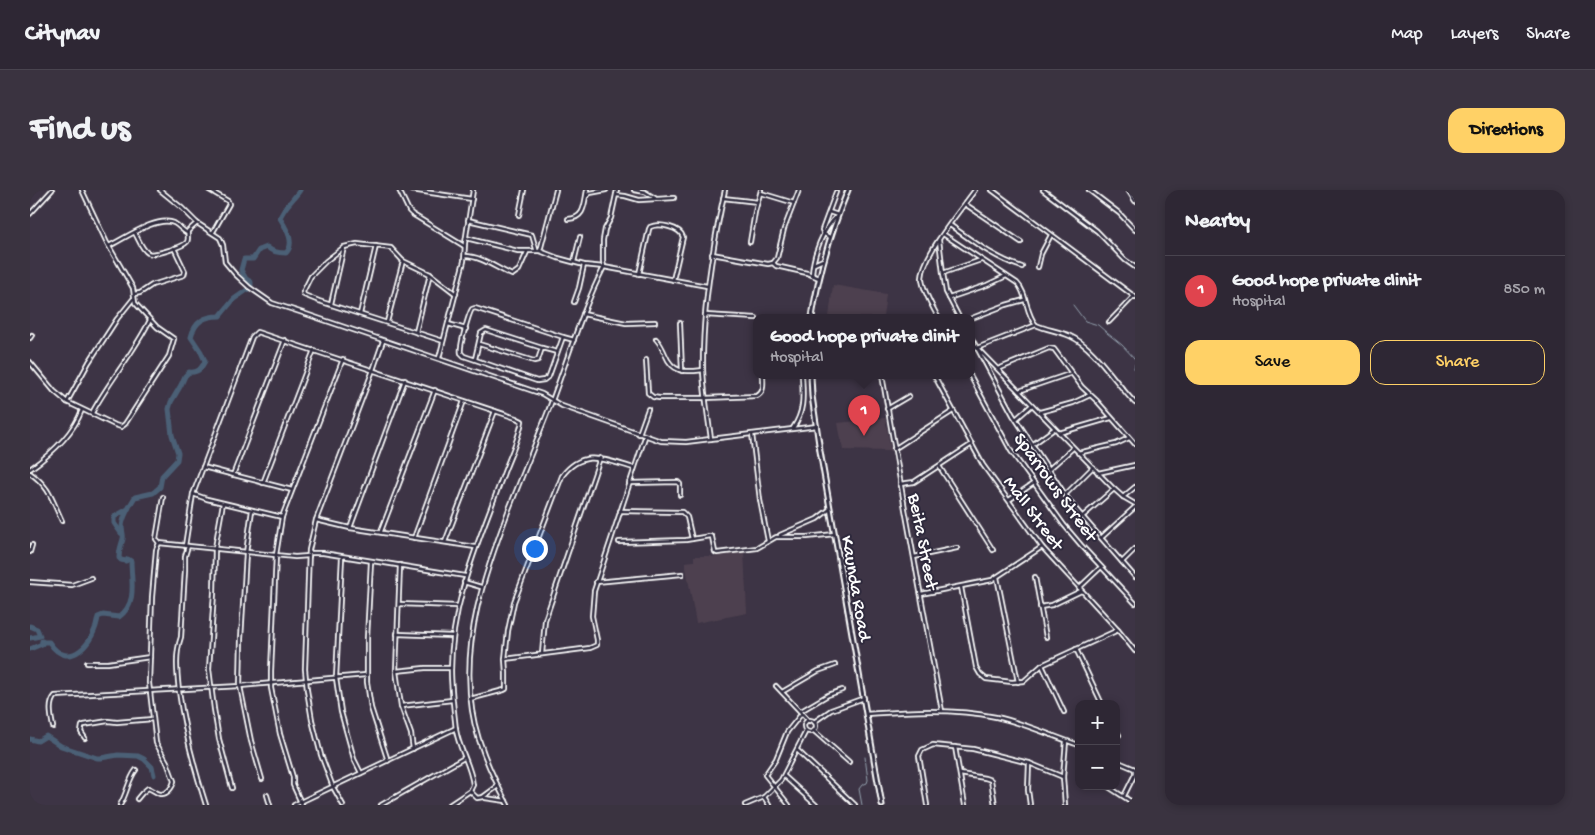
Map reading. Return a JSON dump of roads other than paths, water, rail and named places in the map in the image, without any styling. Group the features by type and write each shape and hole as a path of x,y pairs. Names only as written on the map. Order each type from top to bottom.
{"main road":[{"path":"813,314 823,260 848,190"},
{"name":"Kaunda Road","path":"811,379 834,534 882,805"}],"street":[{"path":"30,214 52,190"},
{"path":"30,362 54,392 67,402 121,427 124,426 169,356 174,340 150,320 137,306 133,288 109,246 82,190"},
{"path":"160,190 197,223 213,232 222,241 224,259 228,266 249,287 272,303 542,394 562,406 661,441 711,439 817,426"},
{"path":"209,190 228,201 229,204 213,232"},
{"path":"398,190 412,214 464,246"},
{"path":"411,190 472,199"},
{"path":"439,358 465,256 464,246 473,190"},
{"path":"519,215 524,190"},
{"path":"538,250 556,190"},
{"path":"568,219 577,218 582,213 586,190"},
{"path":"586,197 590,193 606,190"},
{"path":"508,805 488,767 475,724 470,699 469,657 474,621 482,587 497,541 553,399 583,314 604,267 603,240 605,229 611,218 617,190"},
{"path":"634,190 648,193 655,198"},
{"path":"711,439 703,370 705,315 712,254 725,190"},
{"path":"712,254 768,264 773,263 777,258 784,229 798,190"},
{"path":"936,314 922,277 930,255 939,239 975,190"},
{"path":"992,190 1134,297 1109,322"},
{"path":"1043,190 1097,231 1125,260 1135,267"},
{"path":"1089,190 1118,213 1135,230"},
{"path":"1128,190 1135,201"},
{"path":"750,242 755,212 761,192 794,202"},
{"path":"824,234 822,230 836,192"},
{"path":"616,196 625,196 638,200 674,198"},
{"path":"723,198 758,202"},
{"path":"965,204 1020,242"},
{"path":"812,275 813,265 824,234 838,215 829,212"},
{"path":"468,220 532,235 538,250"},
{"path":"109,246 151,224 174,223 187,233"},
{"path":"134,233 146,252 153,254 187,242 187,233 197,223"},
{"path":"639,274 649,229 656,225 678,230 683,237 673,280"},
{"path":"950,225 989,253 1022,267"},
{"path":"824,234 830,236"},
{"path":"943,234 1020,287 1028,312 1036,325"},
{"path":"1038,267 1041,254 1052,235"},
{"path":"574,262 580,237"},
{"path":"466,238 510,250 527,252 538,250 584,265 707,286"},
{"path":"939,239 943,273 949,299 957,314"},
{"path":"443,341 304,295 303,292 311,276 326,261 344,247 357,244 391,248 403,261 430,274 456,294"},
{"path":"360,314 376,246"},
{"path":"332,304 344,247"},
{"path":"67,402 89,362 134,296 149,286 184,275 185,270 174,248"},
{"path":"465,256 483,260 512,275 519,270 527,252"},
{"path":"813,265 823,260"},
{"path":"943,273 982,260"},
{"path":"387,322 403,261"},
{"path":"773,263 776,266 819,278"},
{"path":"574,302 584,265"},
{"path":"416,332 430,274"},
{"path":"949,299 1006,276"},
{"path":"975,317 1024,300"},
{"path":"563,337 549,376 540,381 475,360 461,353 470,311 475,308 574,340"},
{"path":"583,314 626,323 655,322"},
{"path":"705,315 753,318"},
{"path":"92,414 110,382 136,346 150,320"},
{"path":"680,323 682,371"},
{"path":"448,324 466,329"},
{"path":"977,348 1036,325 1070,336 1096,357 1135,403"},
{"path":"475,360 482,334 486,330 558,352"},
{"path":"206,805 189,749 179,689 177,655 181,637 184,562 194,494 254,335 257,332 343,359 522,421 475,547 465,576 458,606 453,636 452,700 456,728 473,782 470,791 449,805"},
{"path":"233,475 284,340"},
{"path":"656,340 661,344 670,364 682,371 703,370"},
{"path":"343,805 333,787 321,754 314,729 306,680 309,554 316,520 383,341"},
{"path":"479,344 534,361 538,360 542,348"},
{"path":"975,344 1016,419 1065,495 1135,577"},
{"path":"977,348 1122,497 1135,505 1101,538"},
{"path":"998,369 1051,348 1056,350 1090,395 1135,444"},
{"path":"263,483 314,350"},
{"path":"301,803 293,785 293,777 280,734 271,683 276,556 282,517 343,359"},
{"path":"646,360 650,396 659,398 757,396 762,393 763,379"},
{"path":"1019,391 1072,373"},
{"path":"792,429 803,408 802,379"},
{"name":"Beita Street","path":"883,379 942,711"},
{"name":"Mall Street","path":"936,379 984,465 1042,547 1135,651"},
{"name":"Sparrows Street","path":"972,379 1011,451 1066,528 1135,604"},
{"path":"350,528 405,380"},
{"path":"381,532 435,390"},
{"path":"1040,412 1073,403 1090,395"},
{"path":"887,409 909,396"},
{"path":"414,538 464,401"},
{"path":"1016,419 1032,405"},
{"path":"639,434 648,409"},
{"path":"62,522 46,487 30,471 58,446 82,410"},
{"path":"445,542 495,411"},
{"path":"894,449 953,411"},
{"path":"1059,433 1111,418"},
{"path":"1032,445 1054,429"},
{"path":"752,434 760,500 768,541"},
{"path":"505,659 590,648 597,645 592,616 592,602 596,582 646,437"},
{"path":"1078,453 1116,444 1129,438"},
{"path":"900,484 914,482 972,444"},
{"path":"1048,470 1073,448"},
{"path":"470,699 506,688 505,659 514,602 558,484 566,470 576,462 588,458 600,458 634,468"},
{"path":"542,654 545,620 600,458"},
{"path":"1098,473 1135,465"},
{"path":"939,466 993,550"},
{"path":"203,467 292,490"},
{"path":"1065,495 1093,467"},
{"path":"629,484 678,482 680,495"},
{"path":"1009,500 1034,483"},
{"path":"1122,497 1135,487"},
{"path":"1083,517 1114,489"},
{"path":"194,494 282,517"},
{"path":"159,543 156,539 163,497"},
{"path":"223,503 215,548 209,669 219,739 232,788"},
{"path":"619,542 692,539 711,536 715,552 717,553 757,548 776,537 817,519 830,509"},
{"path":"252,510 246,553 240,686 251,741 262,779"},
{"path":"620,511 682,512 687,517 692,539"},
{"path":"316,520 350,528 475,547"},
{"path":"776,537 834,534"},
{"path":"159,543 301,558 309,554 323,553 465,576"},
{"path":"137,799 148,788 163,794 174,783 169,767 156,743 150,690 152,597 156,550 159,543"},
{"path":"30,552 32,545"},
{"path":"921,594 992,580 1042,547"},
{"path":"914,557 957,548"},
{"path":"1122,562 1135,549"},
{"path":"342,557 336,678 342,715 354,759 361,773"},
{"path":"371,562 366,675 371,708 388,761"},
{"path":"400,565 396,671 402,706 411,734 413,748"},
{"path":"1040,607 1052,605 1080,589 1101,567"},
{"path":"596,582 682,574"},
{"path":"997,577 1018,682"},
{"path":"1035,577 1046,637"},
{"path":"30,582 72,585 91,578"},
{"path":"464,582 482,587"},
{"path":"961,587 977,671 983,678 988,680 1018,682 1026,680 1042,665 1118,630"},
{"path":"399,604 458,606"},
{"path":"397,634 453,636"},
{"path":"1076,649 1100,700"},
{"path":"87,663 108,663 150,657"},
{"path":"782,692 818,671 836,665"},
{"path":"1042,665 1064,712"},
{"path":"396,671 451,668"},
{"path":"53,727 50,711 54,696 211,688 366,675"},
{"path":"776,686 809,721 814,722 831,710 864,698"},
{"path":"789,805 765,775 776,758 787,732 802,712 828,695 842,690"},
{"path":"402,706 452,700"},
{"path":"866,714 942,711 969,713 1031,726 1075,744"},
{"path":"84,738 81,732 84,725 108,721 153,719"},
{"path":"745,805 764,797 784,776 806,731 804,725 809,721"},
{"path":"814,722 816,726 814,731"},
{"path":"294,805 456,728"},
{"path":"806,731 814,731 849,762"},
{"path":"1064,805 1063,777 1066,741"},
{"path":"927,805 919,764 920,752 926,747 933,745 980,750 1029,763 1063,777"},
{"path":"955,747 965,805"},
{"path":"797,750 855,805"},
{"path":"381,805 464,758"},
{"path":"1029,763 1028,790 1030,805"},
{"path":"1120,763 1135,769 1135,774 1124,796"},
{"path":"120,805 132,775 136,770"},
{"path":"960,774 991,780 995,805"},
{"path":"784,776 816,805"},
{"path":"483,798 498,786"},
{"path":"1114,790 1135,804"},
{"path":"470,791 477,798 506,801"},
{"path":"267,795 270,805"},
{"path":"764,797 769,805"}],"waterway":[{"path":"42,642 49,642 57,651 65,655 73,654 80,650 92,636 98,617 103,615 119,617 129,605 132,591 131,561 119,558 123,537 122,523 135,497 153,493 160,487 162,476 177,460 178,453 172,435 169,409 185,376 189,372 199,370 205,361 191,337 195,327 205,318 220,316 234,299 251,285 251,282 246,279 241,270 244,259 253,259 259,250 267,247 276,252 286,253 289,249 290,240 280,218 281,214 300,190"},
{"path":"1073,305 1085,321 1098,325 1122,345 1135,359"},
{"path":"1135,364 1135,370"},
{"path":"121,533 114,523 114,517 128,509"},
{"path":"30,626 37,629 40,636 30,638"},
{"path":"30,649 42,644 42,641"},
{"path":"30,739 38,741 46,736 61,746 97,758 118,755 138,756 152,767 154,775"},
{"path":"862,805 859,789 868,780 865,757"}],"place":[{"name":"Good hope private clinit","path":"864,436"}]}
